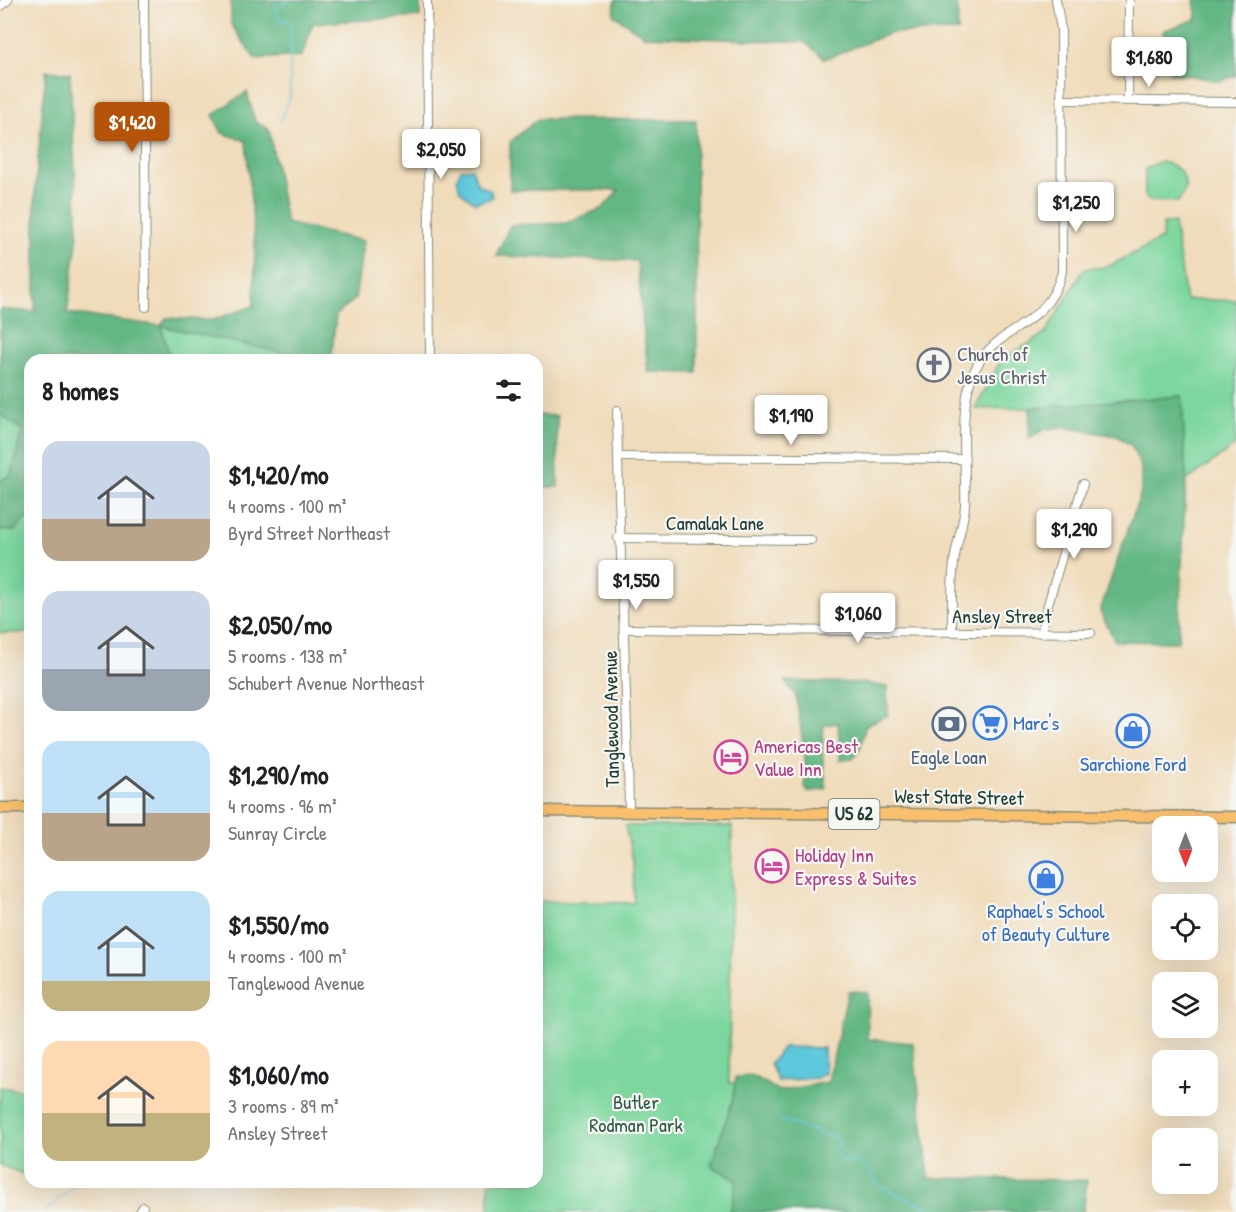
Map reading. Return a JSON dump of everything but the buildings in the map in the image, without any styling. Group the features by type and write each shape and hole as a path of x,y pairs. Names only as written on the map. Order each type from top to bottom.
{"highway":[{"path":"0,808 24,808"},
{"name":"West State Street","path":"543,811 1236,817"}],"street":[{"path":"0,6 8,0"},
{"path":"144,0 147,307"},
{"path":"427,0 430,354"},
{"path":"952,632 953,573 964,514 967,393 976,366 991,348 1043,309 1060,276 1064,253 1061,29 1056,0"},
{"path":"1128,101 1129,0"},
{"path":"1062,100 1236,102"},
{"name":"Tanglewood Avenue","path":"617,410 618,538 625,629 629,812"},
{"path":"618,457 965,459"},
{"path":"1042,633 1044,618 1083,484"},
{"name":"Camalak Lane","path":"618,538 811,540"},
{"name":"Ansley Street","path":"625,629 1091,633"}],"green space":[{"path":"231,0 420,0 420,17 313,23 302,56 255,59 231,24"},
{"path":"615,0 957,0 958,31 891,33 825,59 804,42 645,36 614,15"},
{"path":"1194,0 1236,0 1236,76 1219,81 1170,72 1163,31 1197,19"},
{"path":"46,71 70,73 78,234 67,313 161,326 169,354 24,354 24,521 14,531 0,530 0,481 12,474 22,430 0,414 0,309 35,312 35,191"},
{"path":"247,92 255,122 269,129 286,223 364,241 355,299 336,315 332,354 288,354 161,326 166,318 212,320 254,306 255,247 246,141 222,133 213,115"},
{"path":"538,119 696,120 697,373 648,372 637,261 496,256 510,225 566,223 603,208 619,190 510,190 510,142"},
{"path":"1159,162 1174,166 1183,175 1185,188 1178,202 1150,201 1145,196 1145,169"},
{"path":"1174,223 1186,300 1236,300 1236,445 1186,481 1182,396 1030,408 975,409 1001,360 1045,334 1084,269 1107,267 1162,239 1163,224"},
{"path":"161,326 259,329 287,354 169,354"},
{"path":"1182,396 1186,481 1178,642 1115,641 1100,611 1141,492 1141,467 1131,445 1117,436 1061,427 1043,430 1029,438 1030,408"},
{"path":"0,414 23,430 12,474 0,481"},
{"path":"543,415 557,416 558,487 543,487"},
{"path":"24,521 24,633 0,633 0,530 14,531"},
{"path":"785,681 866,683 887,687 888,715 866,725 860,749 853,759 840,760 838,723 824,725 822,750 826,789 808,792 805,787 805,758 796,696"},
{"name":"Butler Rodman Park","path":"625,826 732,826 729,1083 761,1083 912,1212 489,1212 489,1188 543,1188 543,901 634,903 633,861"},
{"path":"848,991 867,992 868,1039 913,1043 929,1178 1087,1180 1083,1212 730,1212 737,1181 711,1165 732,1102 736,1077 753,1076 779,1091 828,1082"},
{"path":"0,1087 24,1091 24,1173 0,1165"}],"water":[{"path":"472,168 477,184 491,191 492,198 475,203 460,191 457,178 461,169"},
{"path":"783,1047 824,1048 825,1073 817,1078 778,1081 770,1064"}],"waterway":[{"path":"280,122 290,97 291,26 287,19 280,22 276,8 288,0"},
{"path":"780,1120 838,1139 838,1159 865,1165 879,1186 937,1212"},
{"path":"44,1212 72,1188"}],"place":[{"name":"Church of Jesus Christ","path":"934,365"},
{"name":"Marc's","path":"990,723"},
{"name":"Eagle Loan","path":"949,724"},
{"name":"Sarchione Ford","path":"1133,731"},
{"name":"Americas Best Value Inn","path":"731,757"},
{"name":"Holiday Inn Express & Suites","path":"772,866"},
{"name":"Raphael's School of Beauty Culture","path":"1046,878"}]}
